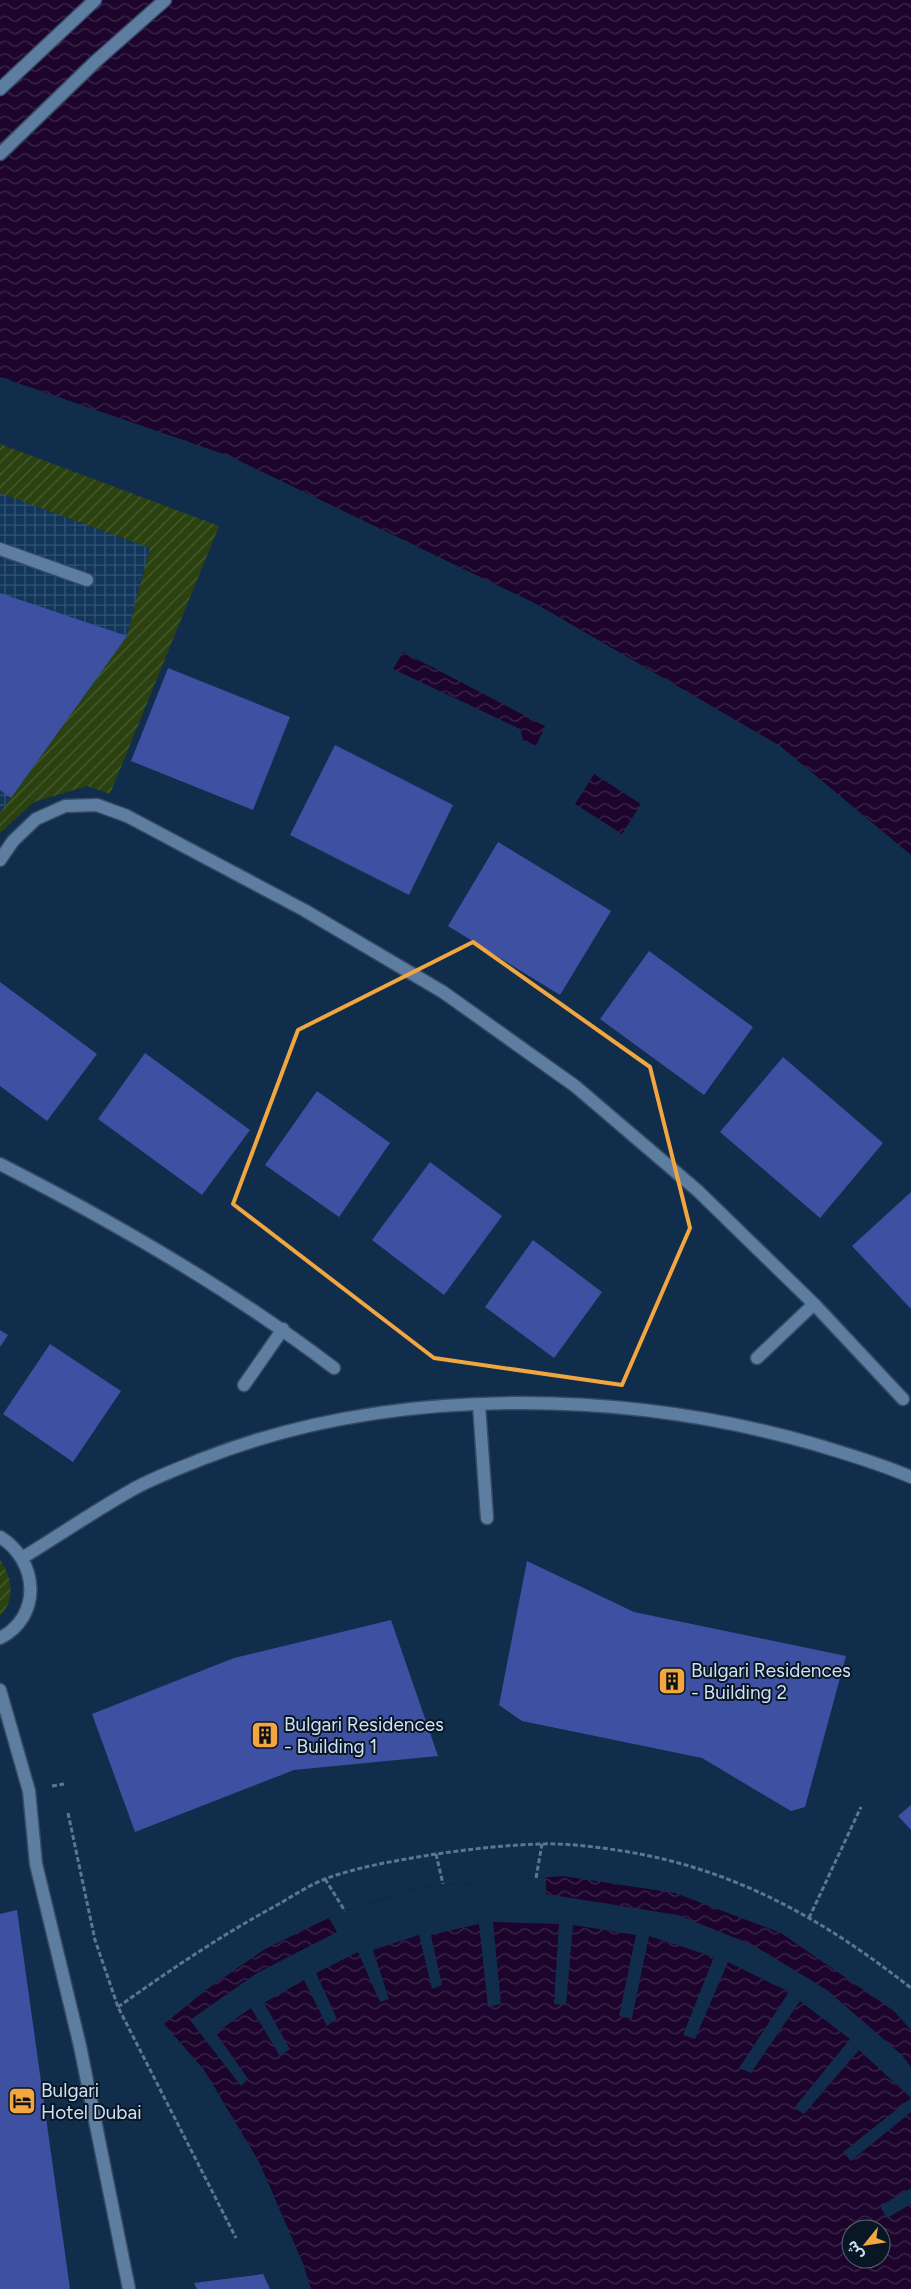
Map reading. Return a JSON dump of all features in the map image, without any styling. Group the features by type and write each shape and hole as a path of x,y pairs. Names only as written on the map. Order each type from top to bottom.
{"street":[{"path":"0,88 95,0"},
{"path":"0,154 96,61 165,0"},
{"path":"0,549 86,580"},
{"path":"0,860 13,841 36,819 65,806 97,805 127,816 304,910 443,992 575,1086 698,1191 814,1304 903,1399"},
{"path":"0,1164 142,1241 242,1301 283,1329 334,1368"},
{"path":"757,1358 814,1304"},
{"path":"244,1385 283,1329"},
{"path":"22,1558 131,1490 204,1459 279,1434 356,1416 434,1406 524,1404 637,1409 760,1429 879,1463 911,1477"},
{"path":"480,1405 488,1518"},
{"path":"0,1537 11,1544 22,1558 30,1575 31,1593 26,1611 15,1627 0,1638"},
{"path":"0,1690 29,1791 36,1864 80,2046 129,2289"}],"path":[{"path":"809,1918 861,1807"},
{"path":"68,1813 95,1940 118,2007 236,2238"},
{"path":"536,1878 542,1844"},
{"path":"118,2007 185,1960 246,1922 325,1879 396,1860 469,1849 542,1844 599,1847 656,1856 711,1872 764,1893 809,1918 864,1952 911,1988"},
{"path":"436,1854 443,1884"},
{"path":"325,1879 345,1912"}],"highlighted area":[{"path":"473,942 650,1067 690,1228 622,1385 434,1358 233,1204 298,1030"}],"shaded area":[{"path":"0,493 150,548 127,636 0,813"}],"green space":[{"path":"0,444 219,526 110,794 87,786 34,802 0,833 0,813 127,636 150,548 0,493"},
{"path":"0,1560 9,1581 10,1595 5,1609 0,1616"}],"water":[{"path":"0,0 911,0 911,856 780,746 536,604 229,456 0,377"},
{"path":"403,652 545,726 536,746 523,740 520,729 393,669"},
{"path":"594,774 641,804 622,834 575,804"},
{"path":"563,1876 675,1893 781,1933 894,2011 911,2030 911,2289 311,2289 303,2264 259,2162 204,2070 164,2024 206,1990 265,1949 341,1912 421,1887"}],"pier":[{"path":"0,377 229,456 536,604 780,746 911,855 911,858 778,748 535,607 228,459 0,380"},
{"path":"546,1877 546,1894 678,1915 753,1945 827,1990 902,2055 911,2067 911,2098 859,2050 804,2114 794,2108 850,2039 800,2001 751,2073 739,2068 789,1992 728,1962 695,2039 683,2035 714,1957 649,1936 632,2018 619,2016 636,1935 573,1925 566,2005 554,2004 559,1924 493,1922 501,2004 488,2007 479,1924 431,1935 442,1985 432,1989 419,1935 373,1950 389,1999 380,2002 358,1952 316,1973 337,2019 327,2026 304,1980 264,2003 290,2049 280,2056 251,2008 216,2033 248,2079 241,2086 190,2020 257,1973 337,1932 329,1918 341,1912 421,1887"},
{"path":"164,2024 204,2070 259,2162 303,2264 311,2289 308,2289 301,2265 256,2164 202,2071 162,2025"},
{"path":"911,2098 911,2112 851,2161 843,2152"},
{"path":"911,2188 911,2204 887,2218 880,2206"}],"building":[{"path":"0,593 127,636 11,798 0,790"},
{"path":"168,668 290,717 253,810 131,761"},
{"path":"335,745 453,805 409,895 290,835"},
{"path":"498,842 611,911 560,995 448,926"},
{"path":"649,951 753,1027 704,1095 600,1019"},
{"path":"0,982 97,1054 47,1121 0,1086"},
{"path":"145,1053 250,1130 202,1195 98,1119"},
{"path":"783,1057 883,1143 820,1218 720,1132"},
{"path":"317,1091 390,1143 339,1217 265,1165"},
{"path":"430,1162 502,1216 444,1295 372,1240"},
{"path":"911,1192 911,1309 852,1246"},
{"path":"533,1240 602,1292 554,1358 485,1307"},
{"path":"0,1330 8,1335 0,1347"},
{"path":"50,1344 121,1391 73,1462 3,1414"},
{"name":"Bulgari Residences - Building 2","path":"527,1561 634,1612 846,1656 805,1807 791,1811 702,1758 522,1721 499,1705"},
{"name":"Bulgari Residences - Building 1","path":"391,1620 438,1756 294,1770 135,1832 92,1714 234,1658"},
{"path":"911,1805 911,1830 898,1816"},
{"name":"Bulgari Hotel Dubai","path":"17,1910 70,2289 0,2289 0,1914"},
{"path":"263,2274 270,2289 197,2289 194,2283"}],"place":[{"name":"Bulgari Residences - Building 2","path":"672,1681"},
{"name":"Bulgari Residences - Building 1","path":"265,1735"},
{"name":"Bulgari Hotel Dubai","path":"22,2101"}]}
